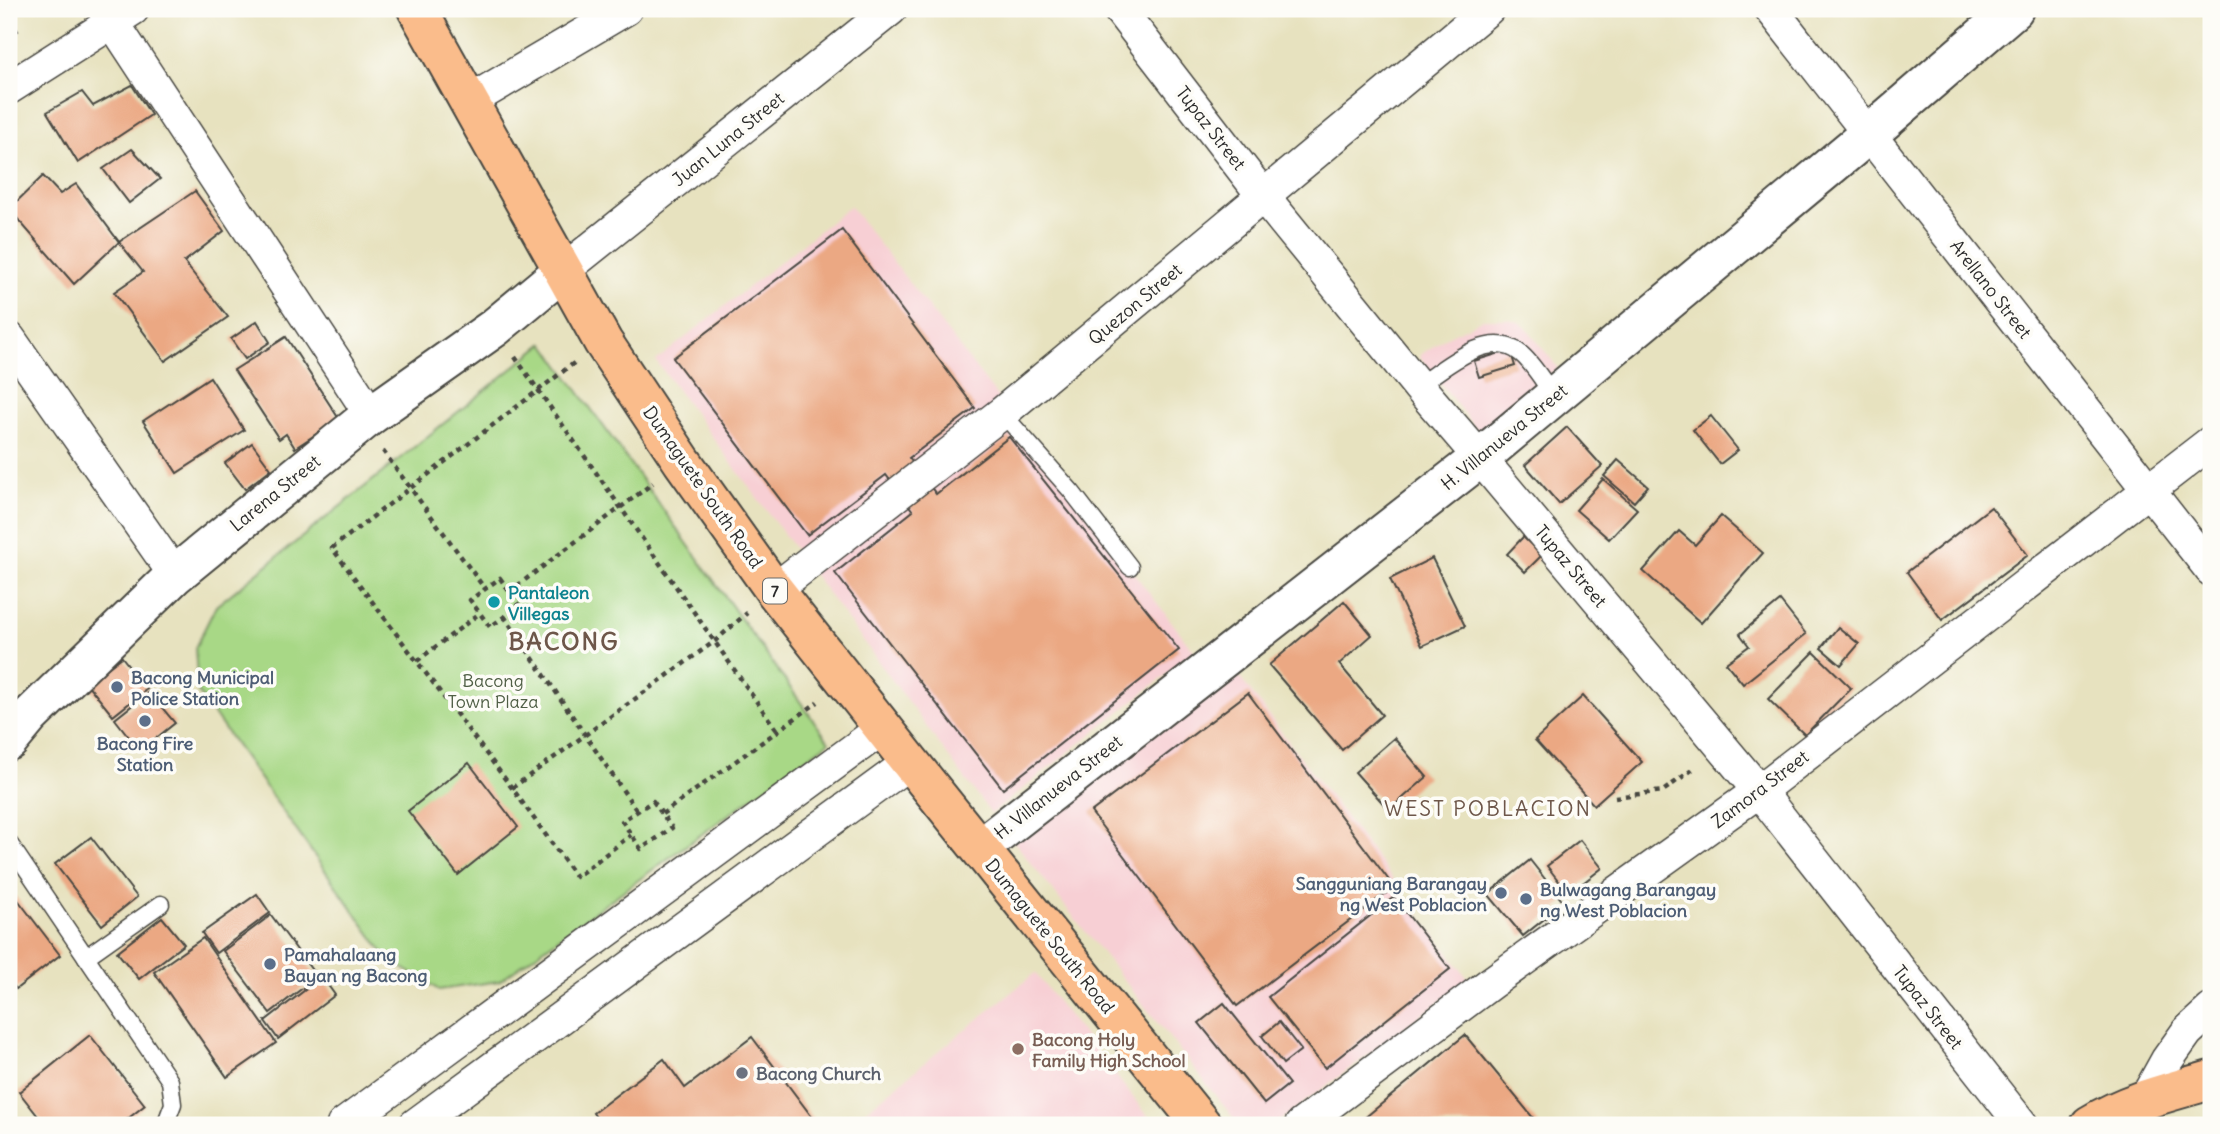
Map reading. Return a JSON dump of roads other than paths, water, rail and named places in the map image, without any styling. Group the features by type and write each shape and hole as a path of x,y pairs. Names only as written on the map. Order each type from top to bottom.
{"main road":[{"name":"Dumaguete South Road","path":"416,9 603,342 682,461 775,590 883,728 1202,1125"},
{"path":"2090,1125 2146,1098 2211,1080"}],"street":[{"path":"468,102 626,9"},
{"name":"Juan Luna Street","path":"564,270 891,9"},
{"name":"Tupaz Street","path":"1118,9 1264,197 1418,386 1759,791 2022,1125"},
{"name":"Quezon Street","path":"775,590 1002,414 1488,9"},
{"name":"Arellano Street","path":"1771,9 2211,570"},
{"name":"H. Villanueva Street","path":"979,848 1480,458 1870,133 2014,9"},
{"path":"9,88 117,13 366,419"},
{"name":"Larena Street","path":"9,741 29,717 175,575 366,419 494,328 564,270"},
{"path":"9,338 175,575"},
{"name":"Zamora Street","path":"1301,1125 1491,983 1759,791 2211,442"},
{"path":"343,1125 883,728"},
{"path":"415,1125 910,762"},
{"path":"2146,1098 2167,1060 2187,1032 2211,1010"}],"lane":[{"path":"1418,386 1468,352 1492,345 1507,345 1521,354 1554,396"},
{"path":"1002,414 1072,492 1130,567"},
{"path":"9,843 170,1081 173,1104 165,1125"},
{"path":"86,957 161,904"}],"place":[{"name":"Pantaleon Villegas","path":"494,602"},
{"name":"Bacong Municipal Police Station","path":"117,687"},
{"name":"Bacong Fire Station","path":"145,721"},
{"name":"Sangguniang Barangay ng West Poblacion","path":"1501,893"},
{"name":"Bulwagang Barangay ng West Poblacion","path":"1526,899"},
{"name":"Pamahalaang Bayan ng Bacong","path":"270,964"},
{"name":"Bacong Holy Family High School","path":"1018,1049"},
{"name":"Bacong Church","path":"742,1073"}],"district":[{"name":"BACONG","path":"564,641"},
{"name":"WEST POBLACION","path":"1488,808"}],"park label":[{"name":"Bacong Town Plaza","path":"493,690"}]}
